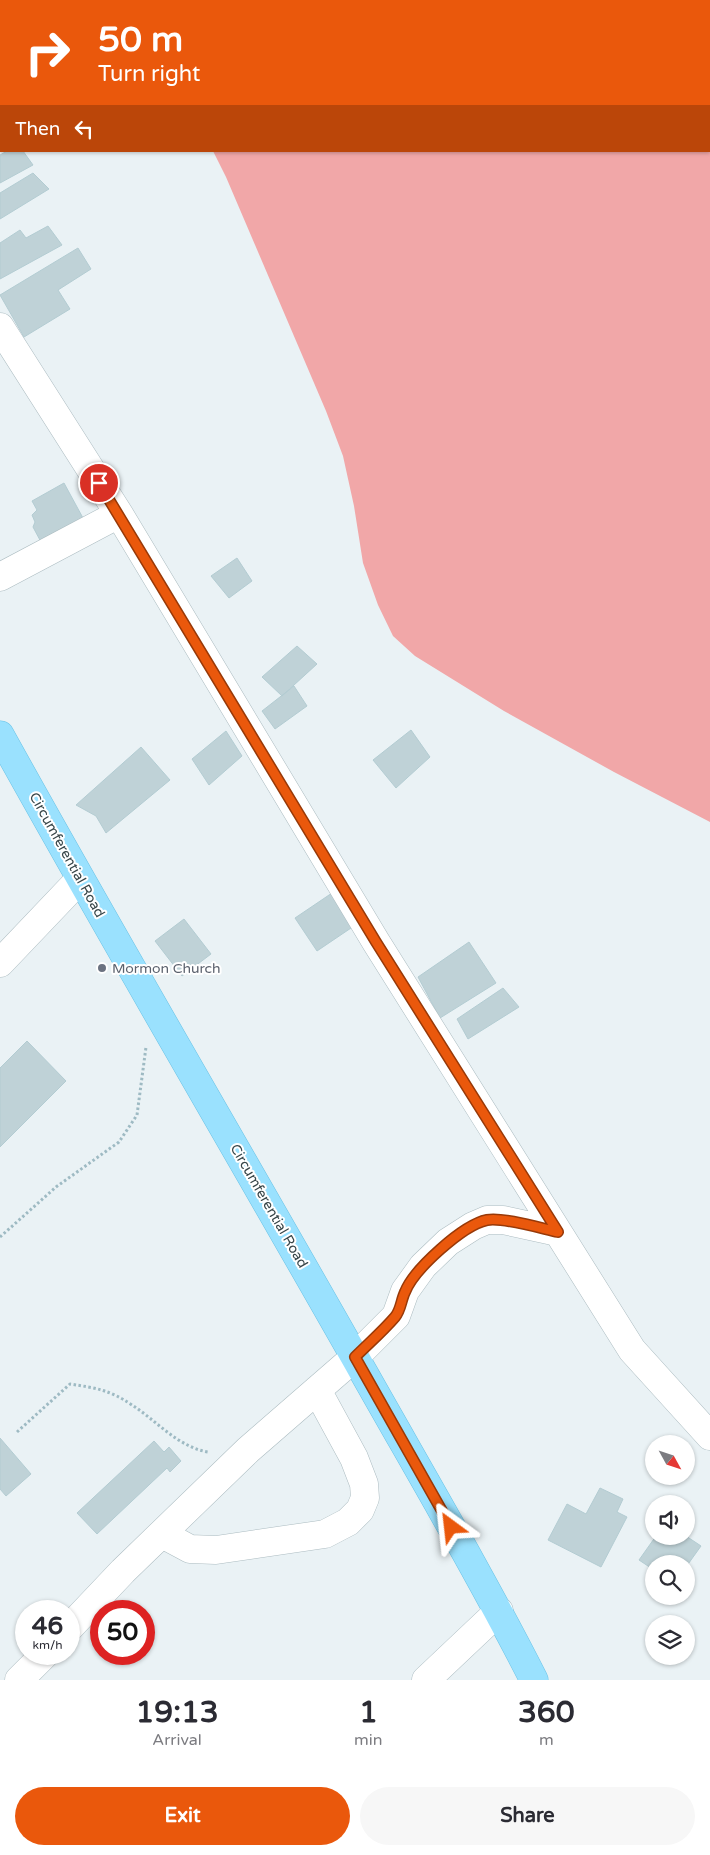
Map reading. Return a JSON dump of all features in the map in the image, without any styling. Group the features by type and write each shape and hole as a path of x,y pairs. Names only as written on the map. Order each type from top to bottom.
{"main road":[{"name":"Circumferential Road","path":"0,735 80,879 499,1611 534,1680"}],"street":[{"path":"0,327 119,514 376,942 632,1350 710,1436"},
{"path":"0,577 119,514"},
{"path":"0,963 80,879"},
{"path":"80,1616 123,1571 248,1450 355,1357 396,1316 405,1291 423,1266 448,1242 473,1226 487,1220 503,1220 558,1232"},
{"path":"162,1534 190,1550 216,1550 325,1534 348,1522 360,1510 365,1498 364,1484 354,1458 317,1390"},
{"path":"426,1680 499,1611"},
{"path":"20,1680 34,1665"}],"path":[{"path":"0,1237 56,1187 119,1142 137,1115 146,1046 168,1030"},
{"path":"17,1432 70,1384 104,1390 131,1404 182,1443 209,1453"}],"shaded area":[{"path":"214,152 710,152 710,822 614,772 504,711 415,656 393,636 378,605 363,563 354,506 343,456 326,411 226,177"}],"building":[{"path":"5,152 24,152 33,165 0,183 0,155"},
{"path":"33,173 49,189 0,219 0,193"},
{"path":"48,226 62,245 0,279 0,243 20,230 26,238"},
{"path":"78,248 91,269 58,290 70,309 24,337 0,295"},
{"path":"64,483 83,518 41,542 33,527 35,522 32,515 37,510 32,501"},
{"path":"237,558 252,581 229,598 211,576"},
{"path":"297,646 317,664 282,696 262,677"},
{"path":"294,686 307,706 275,729 262,711"},
{"path":"411,730 430,757 396,788 373,760"},
{"path":"226,731 242,756 209,785 192,759"},
{"path":"141,747 170,780 106,833 96,816 76,805"},
{"path":"332,893 354,926 317,951 295,918"},
{"path":"184,919 211,954 182,976 155,941"},
{"path":"469,942 496,983 440,1018 418,977"},
{"path":"503,988 519,1007 468,1039 457,1019"},
{"path":"27,1041 66,1081 0,1147 0,1068"},
{"path":"0,1438 31,1474 6,1496 0,1489"},
{"path":"154,1441 164,1452 169,1447 181,1461 170,1472 167,1468 97,1534 77,1513"},
{"path":"600,1488 623,1499 617,1512 627,1517 601,1567 548,1540 567,1504 586,1514"},
{"path":"695,1542 701,1546 695,1555 645,1555 645,1564 639,1560 650,1545 695,1545"}],"place":[{"name":"Mormon Church","path":"102,968"}],"route":[{"path":"99,483 130,531 376,942 558,1232 503,1220 487,1220 473,1226 448,1242 423,1266 405,1291 403,1301 396,1316 355,1357 451,1527"}]}
